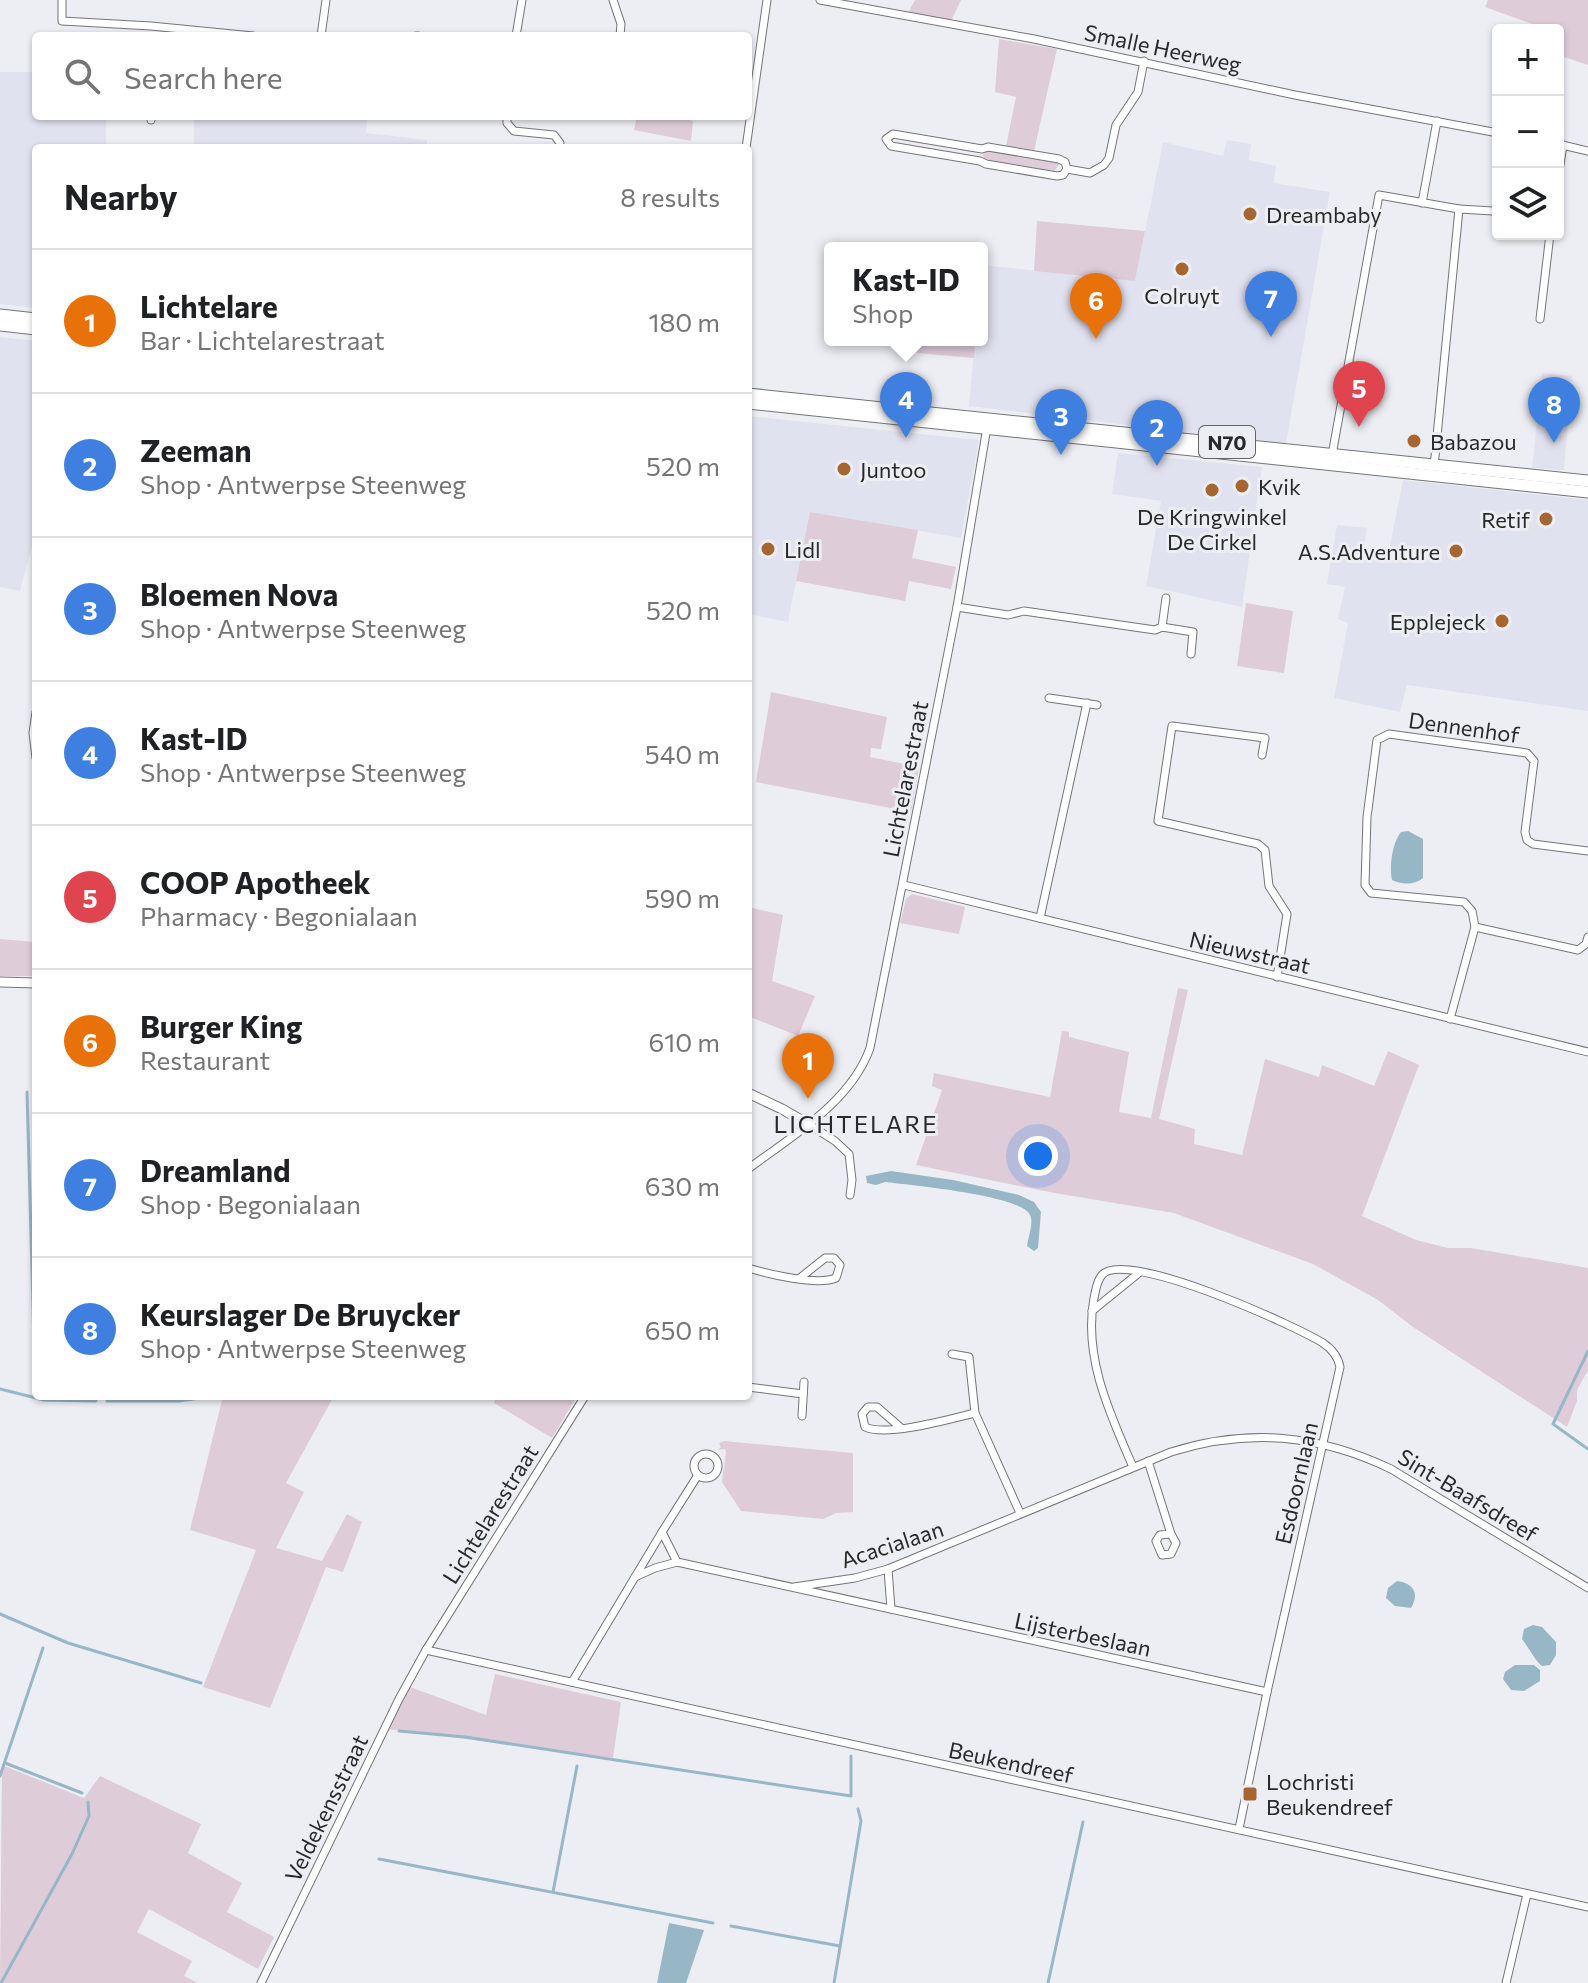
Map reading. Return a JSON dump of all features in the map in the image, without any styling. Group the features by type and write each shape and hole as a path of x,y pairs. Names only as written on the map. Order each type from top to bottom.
{"main road":[{"path":"0,315 32,319"},
{"path":"0,325 32,329"},
{"name":"N70","path":"752,394 1331,460 1588,481"},
{"name":"N70","path":"752,403 988,422"},
{"name":"N70","path":"1434,470 1588,492"}],"street":[{"path":"55,30 62,21 62,0"},
{"path":"322,32 326,0"},
{"path":"517,32 522,0"},
{"path":"613,0 621,24 620,32"},
{"path":"752,106 767,0"},
{"name":"Smalle Heerweg","path":"820,0 1144,61 1295,95 1492,132"},
{"path":"62,21 212,32"},
{"path":"151,26 151,32"},
{"path":"1067,169 1090,173 1109,158 1116,125 1138,92 1144,61"},
{"path":"507,120 514,131 554,135 560,144"},
{"path":"747,144 750,120"},
{"path":"1422,203 1437,121"},
{"path":"893,134 982,149 988,147 1059,159 1065,162 1067,169 1063,175 1057,176 891,146 886,139 893,134"},
{"path":"1564,146 1588,151"},
{"path":"980,161 978,154 982,149"},
{"path":"1331,460 1379,195 1459,209 1492,211"},
{"path":"1434,470 1459,209"},
{"path":"1540,319 1549,240"},
{"name":"Lichtelarestraat","path":"752,1166 830,1106 865,1064 904,885 957,607 988,422"},
{"path":"1162,627 1166,598"},
{"path":"957,607 1008,615 1024,611 1155,630 1162,627 1193,632 1191,654"},
{"path":"1049,698 1097,705"},
{"path":"1040,918 1087,703"},
{"path":"1262,755 1265,738 1172,726 1158,821 1258,844 1265,850 1269,886 1287,914 1277,977"},
{"name":"Dennenhof","path":"1475,927 1472,911 1464,902 1371,893 1365,885 1367,817 1377,740 1389,734 1527,753 1534,761 1525,832 1527,840 1533,844 1588,851"},
{"name":"Nieuwstraat","path":"904,885 1588,1052"},
{"path":"1450,1019 1475,927 1578,950 1586,944 1588,937"},
{"path":"0,982 32,983"},
{"path":"752,1095 808,1124 849,1154 850,1195"},
{"path":"752,1269 800,1278 832,1280 839,1274 840,1265 834,1258 825,1258 800,1278"},
{"name":"Esdoornlaan","path":"1133,1467 1109,1412 1090,1330 1097,1282 1105,1272 1116,1268 1185,1283 1301,1332 1334,1353 1340,1367 1239,1829"},
{"path":"1092,1311 1141,1272"},
{"path":"952,1354 969,1357 975,1413 1020,1513"},
{"path":"802,1416 804,1382"},
{"path":"752,1388 803,1394"},
{"name":"Lichtelarestraat","path":"426,1650 582,1400"},
{"path":"901,1428 877,1407 868,1407 862,1414 862,1423 868,1429 901,1428 975,1413"},
{"name":"Acacialaan","path":"677,1562 794,1587 855,1578 888,1569 1133,1467 1205,1441 1276,1436 1323,1445"},
{"name":"Sint-Baafsdreef","path":"1323,1445 1362,1455 1391,1469 1588,1588"},
{"path":"1148,1461 1171,1534"},
{"path":"572,1682 698,1475"},
{"path":"633,1578 677,1562 662,1532"},
{"path":"888,1569 891,1609"},
{"name":"Lijsterbeslaan","path":"794,1587 1267,1692"},
{"name":"Beukendreef","path":"426,1650 1588,1907"},
{"name":"Veldekensstraat","path":"261,1983 399,1699 426,1650"},
{"path":"1506,1983 1527,1894"}],"shaded area":[{"path":"915,0 961,0 949,25 906,17"},
{"path":"1488,0 1588,0 1588,65 1564,57 1564,24 1532,24 1485,7"},
{"path":"999,39 1057,49 1034,151 1006,146 1016,97 995,92"},
{"path":"0,72 32,72 32,120 106,120 106,144 32,144 32,308 0,304"},
{"path":"194,120 367,120 366,133 427,140 427,144 194,144"},
{"path":"636,120 693,121 691,141 634,130"},
{"path":"1227,140 1251,144 1249,160 1276,166 1274,183 1330,192 1286,444 969,406 974,346 988,346 988,266 1135,281 1163,142 1223,156"},
{"path":"989,149 1057,160 1059,165 1054,171 990,161 983,155"},
{"path":"1037,221 1145,231 1135,281 1034,271"},
{"path":"0,337 32,341 32,547 20,591 0,587"},
{"path":"918,346 975,346 974,358 917,353"},
{"path":"1542,373 1572,376 1564,470 1532,468"},
{"path":"752,416 979,440 961,538 810,512 788,622 752,615"},
{"path":"1118,453 1262,467 1242,607 1146,586 1161,501 1112,494"},
{"path":"1403,480 1588,500 1588,711 1407,685 1400,712 1334,698 1348,623 1338,619 1345,587 1327,584 1337,525 1367,528 1363,552 1388,556"},
{"path":"810,512 918,530 912,558 956,567 951,589 909,581 905,601 796,581"},
{"path":"1246,603 1293,611 1284,673 1237,666"},
{"path":"771,692 887,717 881,749 871,748 870,757 919,767 911,812 756,782"},
{"path":"912,894 965,907 959,934 900,923 906,899"},
{"path":"752,908 783,915 772,981 815,996 798,1036 752,1018"},
{"path":"0,939 32,942 32,976 0,976"},
{"path":"1178,988 1188,990 1159,1119 1195,1129 1194,1144 1242,1155 1265,1059 1319,1077 1322,1065 1374,1086 1388,1051 1419,1065 1362,1216 1416,1240 1448,1248 1471,1248 1588,1268 1588,1370 1577,1390 1577,1401 1567,1427 1413,1327 1378,1300 1313,1264 1174,1213 916,1165 942,1090 932,1086 934,1073 1050,1097 1062,1031 1069,1032 1069,1037 1129,1052 1119,1112 1151,1118"},
{"path":"222,1400 332,1400 286,1483 304,1492 276,1548 322,1561 347,1514 362,1522 343,1572 326,1567 270,1708 203,1687 256,1550 190,1530"},
{"path":"495,1400 575,1400 552,1438 494,1403"},
{"path":"719,1443 853,1453 853,1512 836,1513 823,1519 741,1511 722,1482 726,1452 725,1449 718,1450 721,1447"},
{"path":"495,1674 621,1702 613,1758 388,1729 410,1687 486,1715"},
{"path":"2,1765 84,1798 100,1776 201,1824 188,1853 242,1883 227,1912 274,1937 258,1969 149,1909 137,1932 192,1961 184,1976 198,1983 0,1983"}],"water":[{"path":"1408,831 1423,839 1423,878 1404,883 1392,880 1391,862 1398,837 1401,832"},
{"path":"891,1171 953,1180 1019,1195 1034,1202 1041,1212 1038,1248 1034,1251 1027,1246 1031,1218 1022,1208 963,1192 885,1182 876,1185 867,1183 866,1176"},
{"path":"1397,1581 1411,1586 1415,1593 1411,1608 1395,1606 1386,1598 1388,1588"},
{"path":"1533,1625 1542,1627 1556,1642 1556,1655 1550,1665 1542,1666 1522,1639 1524,1629"},
{"path":"1515,1665 1534,1665 1540,1670 1540,1681 1524,1691 1511,1690 1503,1679 1505,1672"},
{"path":"669,1923 704,1930 686,1983 657,1983"}],"waterway":[{"path":"27,1092 32,1271"},
{"path":"1588,1351 1553,1424 1588,1449"},
{"path":"0,1389 32,1397"},
{"path":"44,1400 96,1401"},
{"path":"107,1401 186,1400"},
{"path":"0,1614 68,1643 201,1683"},
{"path":"0,1776 43,1648"},
{"path":"399,1731 465,1737 851,1796 851,1756"},
{"path":"5,1763 82,1793"},
{"path":"553,1892 577,1766"},
{"path":"1,1983 72,1854 89,1816 88,1802"},
{"path":"834,1983 861,1821 858,1809"},
{"path":"1048,1983 1083,1822"},
{"path":"379,1859 713,1923"},
{"path":"731,1926 840,1946"}],"place":[{"name":"Dreambaby","path":"1250,214"},
{"name":"Colruyt","path":"1182,269"},
{"name":"Dreamland","path":"1271,337"},
{"name":"Burger King","path":"1096,339"},
{"name":"COOP Apotheek","path":"1359,427"},
{"name":"Kast-ID","path":"906,438"},
{"name":"Babazou","path":"1414,441"},
{"name":"Keurslager De Bruycker","path":"1554,443"},
{"name":"Bloemen Nova","path":"1061,455"},
{"name":"Zeeman","path":"1157,466"},
{"name":"Juntoo","path":"844,469"},
{"name":"Kvik","path":"1242,486"},
{"name":"De Kringwinkel De Cirkel","path":"1212,490"},
{"name":"Retif","path":"1546,519"},
{"name":"Lidl","path":"768,549"},
{"name":"A.S.Adventure","path":"1456,551"},
{"name":"Epplejeck","path":"1502,621"},
{"name":"Lichtelare","path":"808,1099"},
{"name":"Lochristi Beukendreef","path":"1250,1794"}],"district":[{"name":"LICHTELARE","path":"856,1123"}]}
